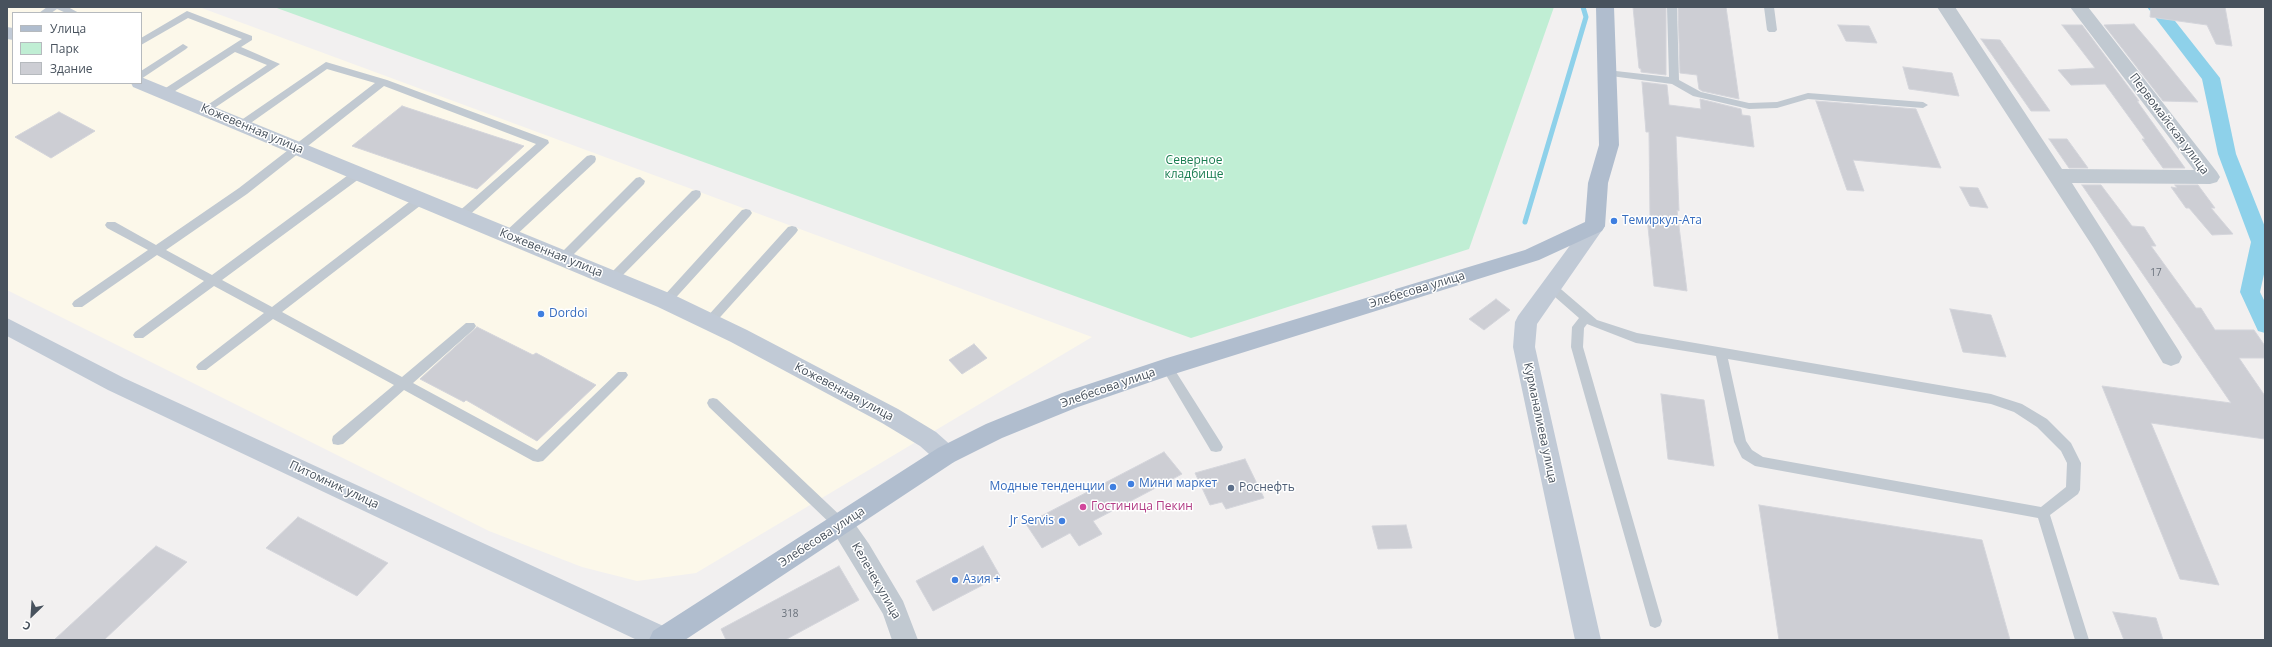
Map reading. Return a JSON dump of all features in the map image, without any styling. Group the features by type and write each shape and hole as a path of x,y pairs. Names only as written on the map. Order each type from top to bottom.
{"main road":[{"path":"1595,226 1598,183 1609,145 1605,7"},
{"name":"Элебесова улица","path":"663,640 946,455 1027,417 1167,367 1532,255 1595,226"}],"street":[{"path":"1946,7 2100,242 2171,356"},
{"name":"Первомайская улица","path":"2056,176 2210,177 2079,7"},
{"name":"Кожевенная улица","path":"142,84 666,301 890,416 928,439 946,455"},
{"name":"Курманалиева улица","path":"1588,640 1524,347 1526,322 1595,226"},
{"name":"Питомник улица","path":"7,326 116,384 663,640"},
{"name":"Келечек улица","path":"841,525 860,552 894,610 905,640"}],"lane":[{"path":"60,7 72,12"},
{"path":"1672,7 1674,81"},
{"path":"1769,7 1772,30"},
{"path":"142,41 186,14 249,38 165,93"},
{"path":"142,75 183,47"},
{"path":"207,110 275,64 234,48"},
{"path":"241,125 326,64 383,82 544,142 461,216"},
{"path":"1607,73 1674,81 1703,96 1749,106 1777,105 1808,96 1923,105"},
{"path":"78,304 243,190 383,82"},
{"path":"509,236 591,159"},
{"path":"139,335 359,173"},
{"path":"563,258 640,181"},
{"path":"613,278 696,194"},
{"path":"202,367 421,199"},
{"path":"666,301 746,213"},
{"path":"111,225 538,457 622,375"},
{"path":"709,322 792,230"},
{"path":"1551,287 1585,318 1616,332 1636,338 1991,399 2018,408 2047,427 2066,447 2074,463 2073,490 2043,513 1760,462 1747,454 1740,442 1721,353"},
{"path":"1585,318 1578,327 1576,347 1655,621"},
{"path":"338,440 470,326"},
{"path":"1167,367 1216,446"},
{"path":"713,403 841,525"},
{"path":"2043,513 2082,640"}],"shaded area":[{"name":"Dordoi","path":"7,7 199,7 1092,337 696,573 637,581 582,567 489,531 7,290"}],"green space":[{"name":"Северное кладбище","path":"274,7 1554,7 1469,249 1191,338"}],"building":[{"path":"1633,7 1666,7 1666,75 1641,72 1641,69 1639,68"},
{"path":"1678,7 1726,7 1739,99 1702,91 1699,89 1697,75 1680,73"},
{"path":"2151,7 2225,7 2232,46 2216,44 2207,25 2150,17"},
{"path":"2134,24 2198,102 2163,101 2104,25"},
{"path":"1838,25 1869,26 1877,43 1846,41"},
{"path":"2062,25 2082,25 2139,101 2137,101 2185,168 2163,168 2142,139 2145,139 2105,84 2071,85 2058,70 2095,68"},
{"path":"1981,39 2000,40 2050,111 2031,111"},
{"path":"1903,67 1952,73 1959,96 1909,89"},
{"path":"1642,82 1667,85 1669,105 1701,109 1700,99 1741,109 1742,115 1750,116 1754,147 1676,136 1679,211 1677,210 1687,291 1654,286 1647,217 1650,218 1649,132 1646,132"},
{"path":"1816,101 1916,109 1941,168 1853,160 1864,191 1847,190"},
{"path":"402,106 524,146 477,189 352,146"},
{"path":"59,112 95,131 51,158 15,137"},
{"path":"2049,139 2067,139 2088,168 2069,168"},
{"path":"2082,185 2101,185 2132,226 2144,227 2156,246 2151,246 2196,308 2201,308 2215,330 2254,330 2265,346 2265,358 2239,358 2265,396 2265,439 2151,423 2219,585 2180,579 2102,386 2231,403"},
{"path":"2175,185 2198,185 2215,208 2211,208 2233,234 2212,235 2189,208 2186,208 2171,187 2177,188"},
{"path":"1960,187 1978,188 1988,208 1970,206"},
{"path":"1496,299 1510,310 1484,330 1469,319"},
{"path":"1950,309 1991,315 2006,357 1963,352"},
{"path":"477,327 533,355 536,353 596,385 537,441 466,400 464,402 420,379"},
{"path":"974,344 987,358 962,374 949,360"},
{"path":"1661,394 1704,400 1714,466 1668,459"},
{"path":"1164,452 1182,474 1093,521 1102,534 1079,546 1070,533 1042,548 1026,524"},
{"name":"Роснефть","path":"1245,459 1264,498 1226,509 1222,502 1210,505 1195,473"},
{"path":"1759,505 1982,540 2010,640 1779,640"},
{"path":"298,517 388,563 357,596 266,548"},
{"path":"1406,525 1412,548 1378,549 1372,526"},
{"path":"156,546 187,562 104,640 54,640"},
{"path":"983,546 1000,576 933,611 916,581"},
{"path":"839,566 859,600 785,640 726,640 721,629"},
{"path":"2113,612 2156,618 2163,640 2124,640"}],"waterway":[{"path":"1525,222 1586,17 1583,7"},
{"path":"2155,7 2211,78 2227,154 2261,242 2250,292 2265,325"}],"place":[{"name":"Темиркул-Ата","path":"1614,221"},
{"name":"Dordoi","path":"541,314"},
{"name":"Мини маркет","path":"1131,484"},
{"name":"Модные тенденции","path":"1113,487"},
{"name":"Роснефть","path":"1231,488"},
{"name":"Гостиница Пекин","path":"1083,507"},
{"name":"Jr Servis","path":"1062,521"},
{"name":"Азия +","path":"955,580"}]}
